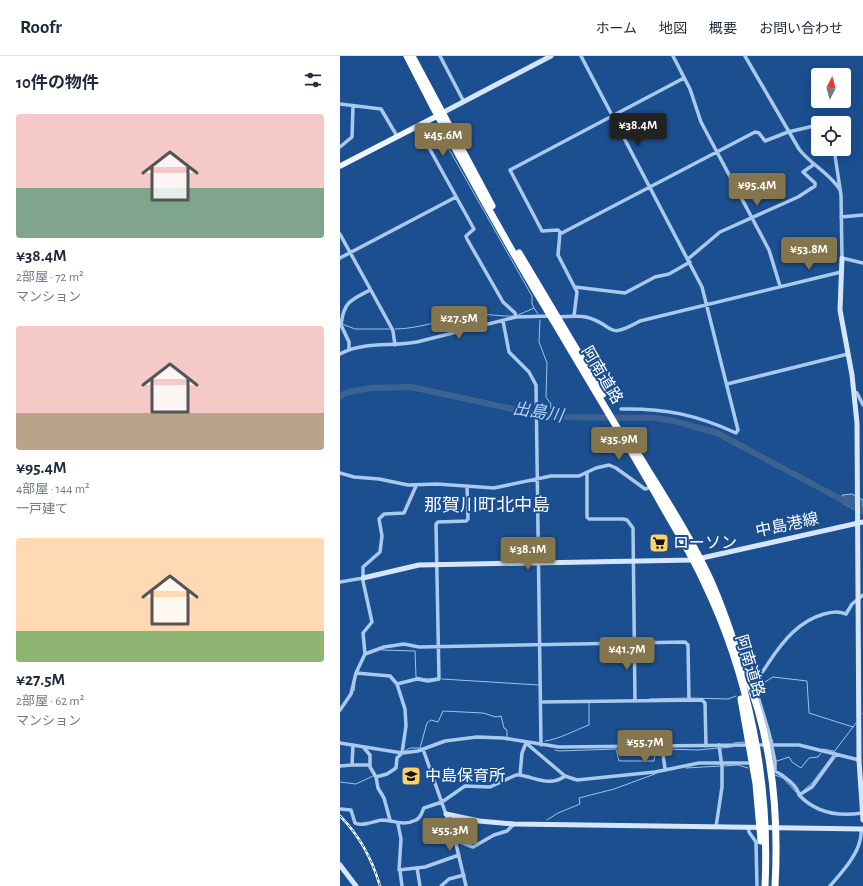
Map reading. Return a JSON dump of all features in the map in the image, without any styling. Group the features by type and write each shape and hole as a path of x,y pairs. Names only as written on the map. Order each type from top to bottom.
{"highway":[{"name":"阿南道路","path":"407,56 503,225 559,317 607,406"},
{"name":"阿南道路","path":"412,56 465,168 551,316 607,406 696,559"},
{"name":"阿南道路","path":"620,428 652,487 710,580 734,650 762,753 770,830 770,886"},
{"path":"734,650 752,688 770,745 775,827 775,886"},
{"path":"734,650 748,746 756,784 760,827 760,886"},
{"name":"阿南道路","path":"747,694 757,754 766,829 765,886"}],"main road":[{"path":"340,166 440,114"}],"street":[{"path":"440,56 464,102"},
{"path":"440,114 551,56"},
{"path":"581,56 702,287 737,426 736,433 704,419 685,414 644,408 621,409"},
{"path":"672,56 690,89 700,122 771,256 780,286"},
{"path":"745,56 788,132 802,153 813,165 836,184 840,190"},
{"path":"574,316 577,292 558,255 560,234 558,230 542,232 510,170 684,78"},
{"path":"340,104 377,107 383,110 397,136"},
{"path":"340,147 352,138 352,106"},
{"path":"417,126 474,229 466,236 467,239 503,302 515,313 516,317"},
{"path":"560,234 755,132 759,133 765,141 788,132 811,127"},
{"path":"835,156 840,190 841,217 842,258 840,272 840,310 858,423 858,513 860,523 858,599 860,760 863,820"},
{"path":"575,288 625,293 655,277 669,274 689,261 720,232 798,197 815,186 803,172 813,165"},
{"path":"340,258 456,197"},
{"path":"841,217 863,215"},
{"path":"340,234 393,331 394,346"},
{"path":"842,258 863,263"},
{"path":"340,354 349,350 369,346 394,346 417,342 516,317 574,316 595,320 610,331 617,332 622,331 640,321 840,272"},
{"path":"349,350 349,342 340,325 348,302 370,290"},
{"path":"503,321 509,352 534,378 536,385 541,644 541,745"},
{"path":"727,384 848,354"},
{"path":"854,392 857,393 863,405"},
{"path":"340,473 354,477 416,486 437,484 502,488 538,478 560,475 572,477 587,473 596,468 613,466 645,490 652,487"},
{"path":"587,473 587,517 590,519 627,520 633,528 635,700"},
{"path":"340,710 351,694 365,654 363,633 372,622 363,578 364,565 380,552 382,536 379,519 384,514 404,513 416,486"},
{"path":"397,684 417,679 428,681 439,678 436,524 438,522 466,521 468,519 467,486"},
{"name":"中島港線","path":"363,578 414,565 696,559 860,523"},
{"path":"340,582 363,578"},
{"path":"767,734 752,680 763,672 769,662 797,628 817,616 839,612 846,614 852,604 863,595"},
{"path":"365,654 384,647 404,644 414,646 438,646 685,642 688,645 689,699"},
{"path":"357,674 390,676 397,684 405,709 406,726 402,753 397,758 395,771 376,777"},
{"path":"541,702 702,700 705,703 706,746"},
{"path":"340,743 402,753 423,749 437,743 477,737 503,738 560,748 662,748 799,745 860,760"},
{"path":"520,775 522,753 526,743"},
{"path":"526,743 565,776 577,780 590,780 699,764 722,765 748,763"},
{"path":"352,765 353,745"},
{"path":"770,745 776,762 775,771 785,776 811,807 839,815 862,813"},
{"path":"716,827 722,787 722,765 719,747"},
{"path":"364,748 370,755 370,765 376,777 378,788 384,798 390,820"},
{"path":"662,748 665,769"},
{"path":"423,749 455,840 466,886"},
{"path":"798,793 812,787 834,754"},
{"path":"340,766 370,765"},
{"path":"340,809 351,810 357,825 390,820 398,824 413,821 421,817 424,808 442,802 465,786 490,787 516,775 536,778 546,782 559,781 565,776"},
{"path":"446,814 480,821 514,824 862,829 862,834 854,855 830,886"},
{"path":"398,824 401,836 398,868 400,871 402,886"},
{"path":"455,840 473,847 494,835 507,831 514,824"},
{"path":"748,827 749,832 756,842 757,886"},
{"path":"400,871 432,866 459,855"},
{"path":"341,867 356,886"},
{"path":"417,868 420,886"},
{"path":"442,886 449,879 464,875"}],"water":[{"path":"852,494 863,500 863,514 844,504 842,495"}],"waterway":[{"path":"430,125 437,128 532,296 532,304 534,308"},
{"path":"518,315 534,308 538,314"},
{"path":"475,315 484,314 514,316"},
{"path":"395,329 422,326 467,316"},
{"path":"540,320 539,342 547,363 546,397 551,404 550,417"},
{"path":"342,324 355,329 389,329"},
{"name":"出島川","path":"340,396 348,392 371,388 411,387 550,417 655,418 674,421 717,433 863,511"},
{"path":"382,650 415,651 416,677 427,679 437,678"},
{"path":"757,687 773,677 807,681 809,713 853,727"},
{"path":"442,679 539,685"},
{"path":"354,691 355,684"},
{"path":"690,698 728,699 736,696"},
{"path":"650,699 687,698"},
{"path":"545,741 589,725 589,703"},
{"path":"405,751 410,748 420,748 427,723 431,720 438,722 443,711 483,713 496,717 501,716 504,728 507,730 507,737"},
{"path":"834,752 856,723"},
{"path":"772,739 773,743"},
{"path":"734,743 745,742"},
{"path":"721,748 732,747"},
{"path":"664,749 698,750 718,748"},
{"path":"555,750 616,749 619,761 654,761 656,749 660,749"},
{"path":"823,749 834,751"},
{"path":"777,761 789,757 792,762 801,768 809,758 818,757 821,753"},
{"path":"803,791 813,782 833,755"},
{"path":"724,766 738,765 748,768"},
{"path":"686,768 720,766"},
{"path":"547,820 558,813 580,804 579,798 614,789 655,774"},
{"path":"775,775 783,778 796,792"},
{"path":"340,782 356,784 373,776"}],"railway":[{"path":"340,816 354,832 364,848 373,866 380,886"}],"place":[{"name":"ローソン","path":"659,543"},
{"name":"中島保育所","path":"411,776"}],"district":[{"name":"那賀川町北中島","path":"487,506"}]}
